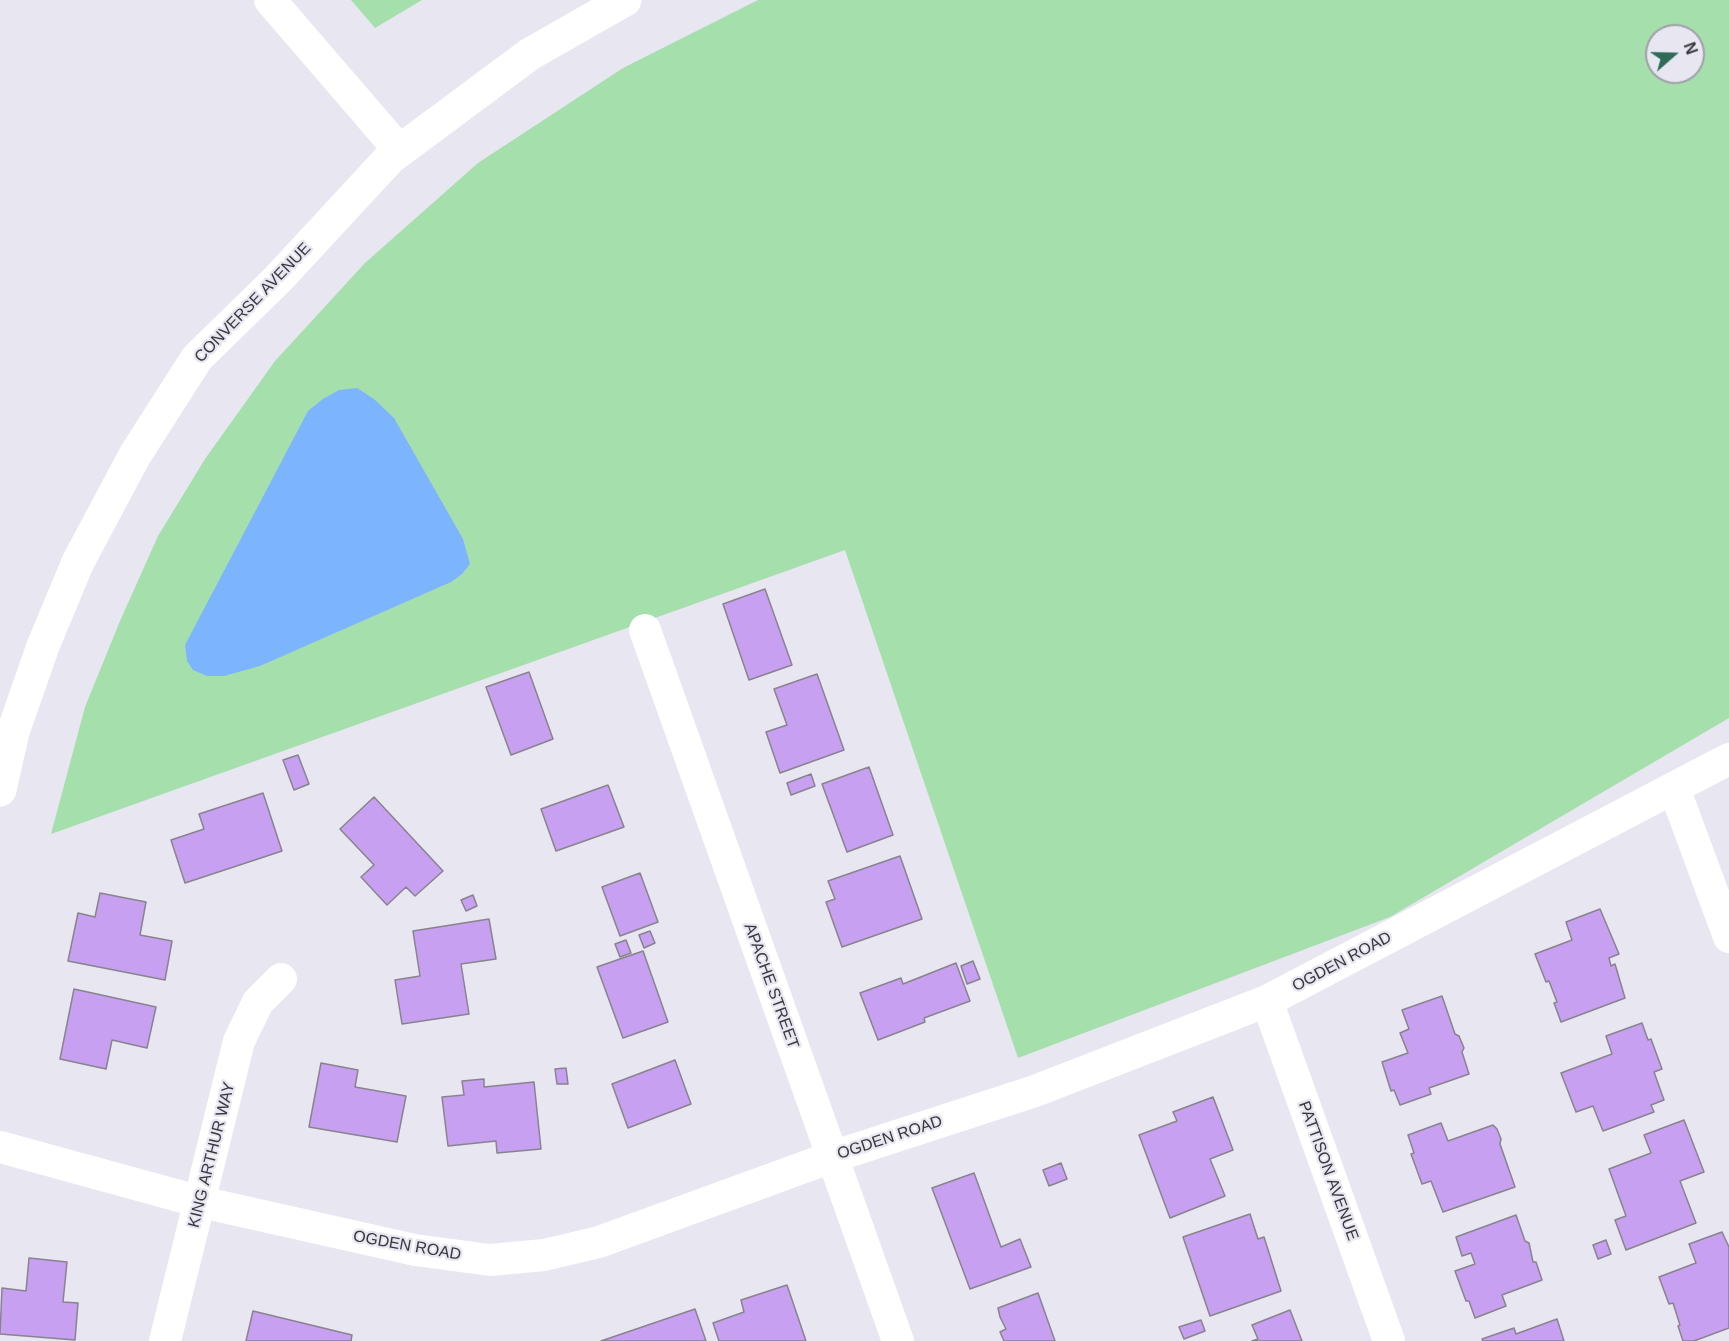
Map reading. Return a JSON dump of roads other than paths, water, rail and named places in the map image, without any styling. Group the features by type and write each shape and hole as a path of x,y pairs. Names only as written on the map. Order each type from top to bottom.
{"main road":[{"name":"CONVERSE AVENUE","path":"0,790 13,732 43,646 78,562 135,455 197,358 278,279 390,158 530,54 625,0"}],"street":[{"path":"270,0 400,151"},
{"name":"APACHE STREET","path":"645,630 898,1341"},
{"name":"OGDEN ROAD","path":"0,1147 201,1202 415,1250 490,1260 544,1255 599,1242 832,1157 1035,1091 1267,1001 1729,759"},
{"path":"1674,788 1729,937"},
{"name":"KING ARTHUR WAY","path":"165,1341 239,1041 258,1002 281,979"},
{"name":"PATTISON AVENUE","path":"1267,1001 1389,1341"}],"water":[{"path":"357,388 374,399 394,418 463,539 470,564 451,582 260,666 224,676 207,676 193,670 187,661 185,645 308,411 339,390"}]}
